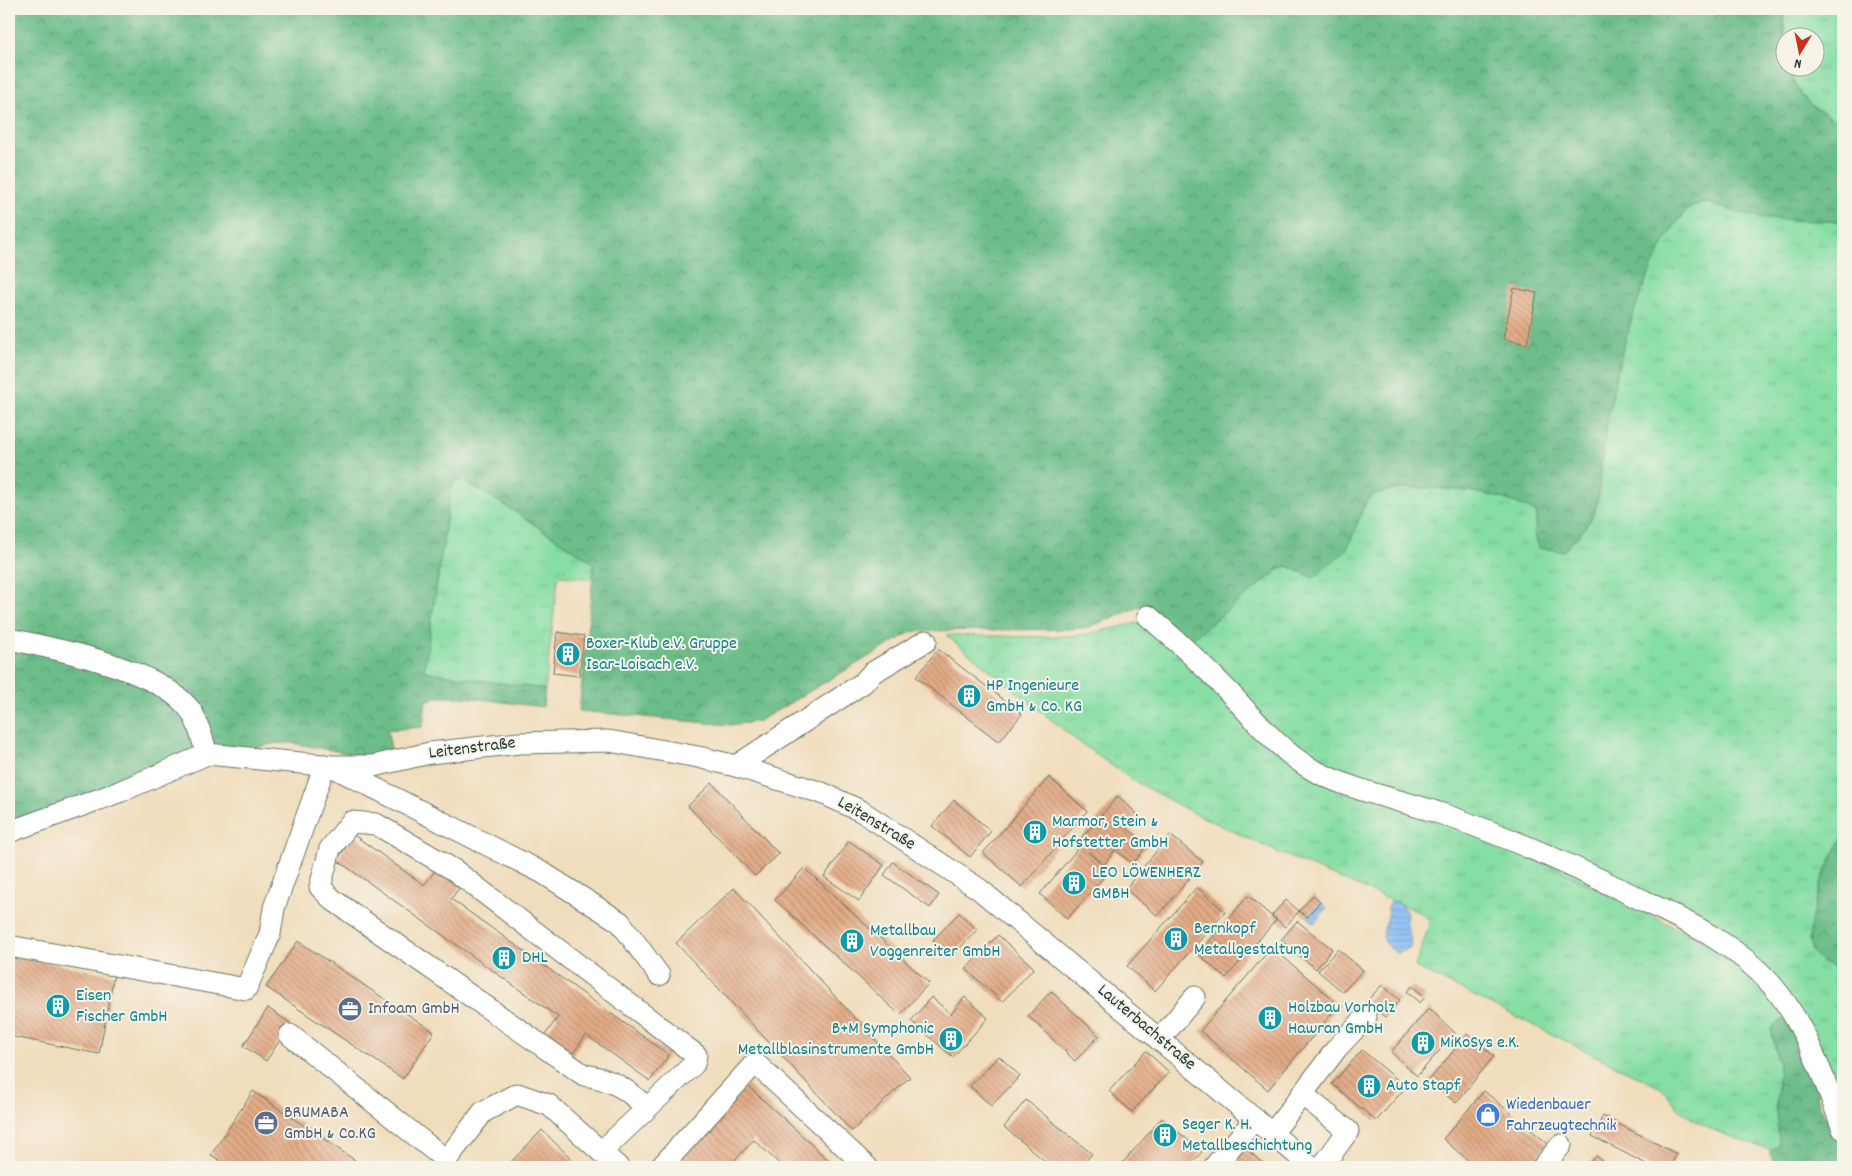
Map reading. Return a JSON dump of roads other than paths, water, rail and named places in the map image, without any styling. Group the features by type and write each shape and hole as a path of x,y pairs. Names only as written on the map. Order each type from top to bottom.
{"street":[{"path":"1148,616 1205,667 1271,738 1305,765 1342,782 1446,815 1572,866 1693,925 1734,951 1771,984 1791,1011 1810,1048 1843,1129"},
{"path":"9,639 109,664 154,681 176,697 191,712 207,754"},
{"path":"736,766 863,683 872,672 926,641"},
{"name":"Leitenstraße","path":"9,832 119,792 207,754 329,766 373,766 430,753 518,743 609,741 698,756 822,793 860,811 979,889"},
{"path":"9,946 246,989 270,934 274,908 329,766 543,873 620,922 659,975"},
{"path":"601,1152 694,1064 696,1055 454,870 376,824 351,822 330,849 320,887 333,900 584,1076 603,1078 628,1090 647,1108"},
{"name":"Lauterbachstraße","path":"979,889 1312,1167"},
{"path":"1160,1040 1195,997"},
{"path":"1272,1134 1337,1048 1366,1017"},
{"path":"290,1035 444,1164 483,1112 517,1094 549,1105 618,1167"},
{"path":"661,1167 755,1063 867,1167"},
{"path":"1302,1094 1348,1131 1322,1167"},
{"path":"1214,1167 1255,1119"},
{"path":"1543,1167 1561,1145"}],"water":[{"path":"1398,901 1407,913 1406,918 1411,944 1410,948 1397,953 1386,944 1383,935 1389,913 1387,908 1390,902"},
{"path":"1321,903 1327,908 1314,923 1308,917"}],"place":[{"name":"Boxer-Klub e.V. Gruppe Isar-Loisach e.V.","path":"568,654"},
{"name":"HP Ingenieure GmbH & Co. KG","path":"969,696"},
{"name":"Marmor, Stein & Hofstetter GmbH","path":"1035,832"},
{"name":"LEO LÖWENHERZ GMBH","path":"1074,883"},
{"name":"Bernkopf Metallgestaltung","path":"1176,939"},
{"name":"Metallbau Voggenreiter GmbH","path":"852,941"},
{"name":"DHL","path":"504,958"},
{"name":"Eisen Fischer GmbH","path":"58,1006"},
{"name":"Infoam GmbH","path":"350,1009"},
{"name":"Holzbau Vorholz Hawran GmbH","path":"1270,1018"},
{"name":"B+M Symphonic Metallblasinstrumente GmbH","path":"951,1039"},
{"name":"MiKoSys e.K.","path":"1423,1043"},
{"name":"Auto Stapf","path":"1369,1086"},
{"name":"Wiedenbauer Fahrzeugtechnik","path":"1488,1115"},
{"name":"BRUMABA GmbH & Co.KG","path":"266,1123"},
{"name":"Seger K. H. Metallbeschichtung","path":"1165,1135"}]}
